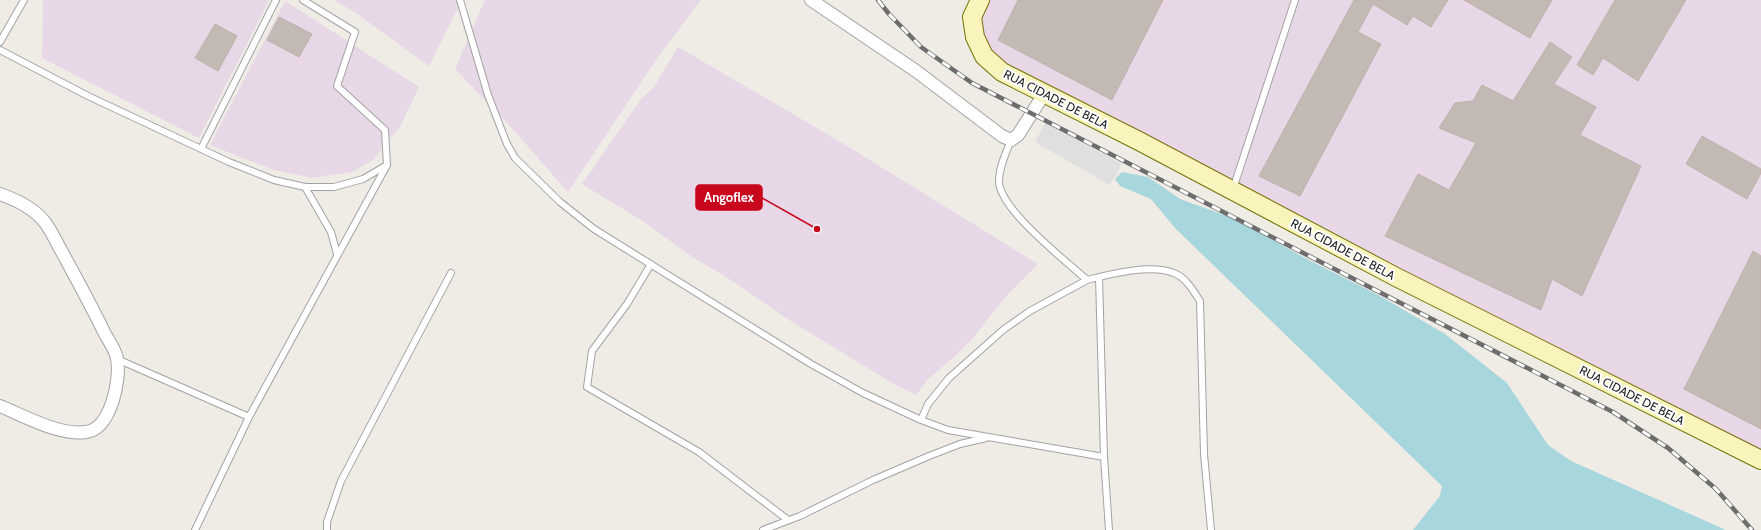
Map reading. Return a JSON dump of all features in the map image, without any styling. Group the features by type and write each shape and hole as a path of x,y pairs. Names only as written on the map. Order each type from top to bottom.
{"street":[{"path":"811,0 916,71 1002,136 1011,140 1018,135 1044,94"},
{"name":"RUA CIDADE DE BELA","path":"980,0 972,17 975,38 984,56 1002,72 1232,190 1396,277 1761,460"},
{"path":"0,194 13,198 32,209 45,221 86,295 117,359 117,384 112,404 105,418 97,428 87,432 69,432 43,424 0,406"}],"lane":[{"path":"0,42 24,0"},
{"path":"201,149 276,0"},
{"path":"195,530 249,417 387,165 385,130 337,86 355,32 303,0"},
{"path":"460,0 488,95 507,144 515,158 560,202 594,229 811,364 863,393 921,420 948,430 1104,457"},
{"path":"1232,190 1295,0"},
{"path":"0,50 88,96 254,173 305,188 334,187 363,178 387,165"},
{"path":"1011,140 1001,170 999,181 1001,193 1008,205 1030,229 1087,280"},
{"path":"305,188 331,232 338,254"},
{"path":"650,264 628,304 592,351 587,387 699,452 788,520"},
{"path":"921,420 928,404 949,378 1003,330 1041,305 1087,280 1099,277 1135,270 1160,270 1176,274 1190,286 1200,301 1204,454 1211,530"},
{"path":"328,530 327,522 341,481 451,273"},
{"path":"1099,277 1104,457 1109,530"},
{"path":"117,359 249,417"},
{"path":"762,530 800,516 873,480 928,456 960,444 989,437"}],"shaded area":[{"path":"43,0 269,0 199,138 42,58"},
{"path":"334,0 462,0 429,66 356,13"},
{"path":"485,0 701,0 660,54 568,192 511,127 455,69"},
{"path":"980,0 1761,0 1761,460 1002,72 975,37"},
{"path":"285,1 419,87 401,125 373,160 352,172 312,178 274,170 210,145"},
{"path":"678,47 839,141 1038,264 1007,295 973,338 928,379 916,395 894,384 792,322 725,276 694,258 641,220 582,184 641,99 654,87"},
{"path":"1046,122 1122,164 1110,185 1035,142"}],"water":[{"path":"1122,172 1148,177 1180,199 1238,220 1301,256 1380,296 1445,334 1507,383 1548,445 1571,461 1726,530 1413,530 1440,496 1442,486 1176,229 1151,199 1120,186 1115,179"}],"building":[{"path":"1018,0 1163,0 1112,100 998,40"},
{"path":"1354,0 1448,0 1431,27 1413,16 1407,25 1373,4 1358,32 1381,44 1300,196 1259,176"},
{"path":"1464,0 1552,0 1530,38"},
{"path":"1615,0 1686,0 1638,81 1603,58 1593,75 1577,65"},
{"path":"279,17 312,34 299,57 267,40"},
{"path":"215,24 237,36 218,71 195,58"},
{"path":"1550,42 1572,57 1554,84 1596,107 1580,135 1641,166 1582,296 1552,279 1541,310 1385,236 1418,174 1449,190 1476,143 1439,128 1455,103 1473,101 1482,85 1513,101"},
{"path":"1702,136 1761,169 1761,173 1747,199 1686,164"},
{"path":"1753,251 1761,256 1761,429 1684,389"}],"railway":[{"path":"878,0 889,14 921,47 972,83 1613,412 1668,448 1716,489 1752,530"}],"place":[{"name":"Angoflex","path":"817,229"}]}
